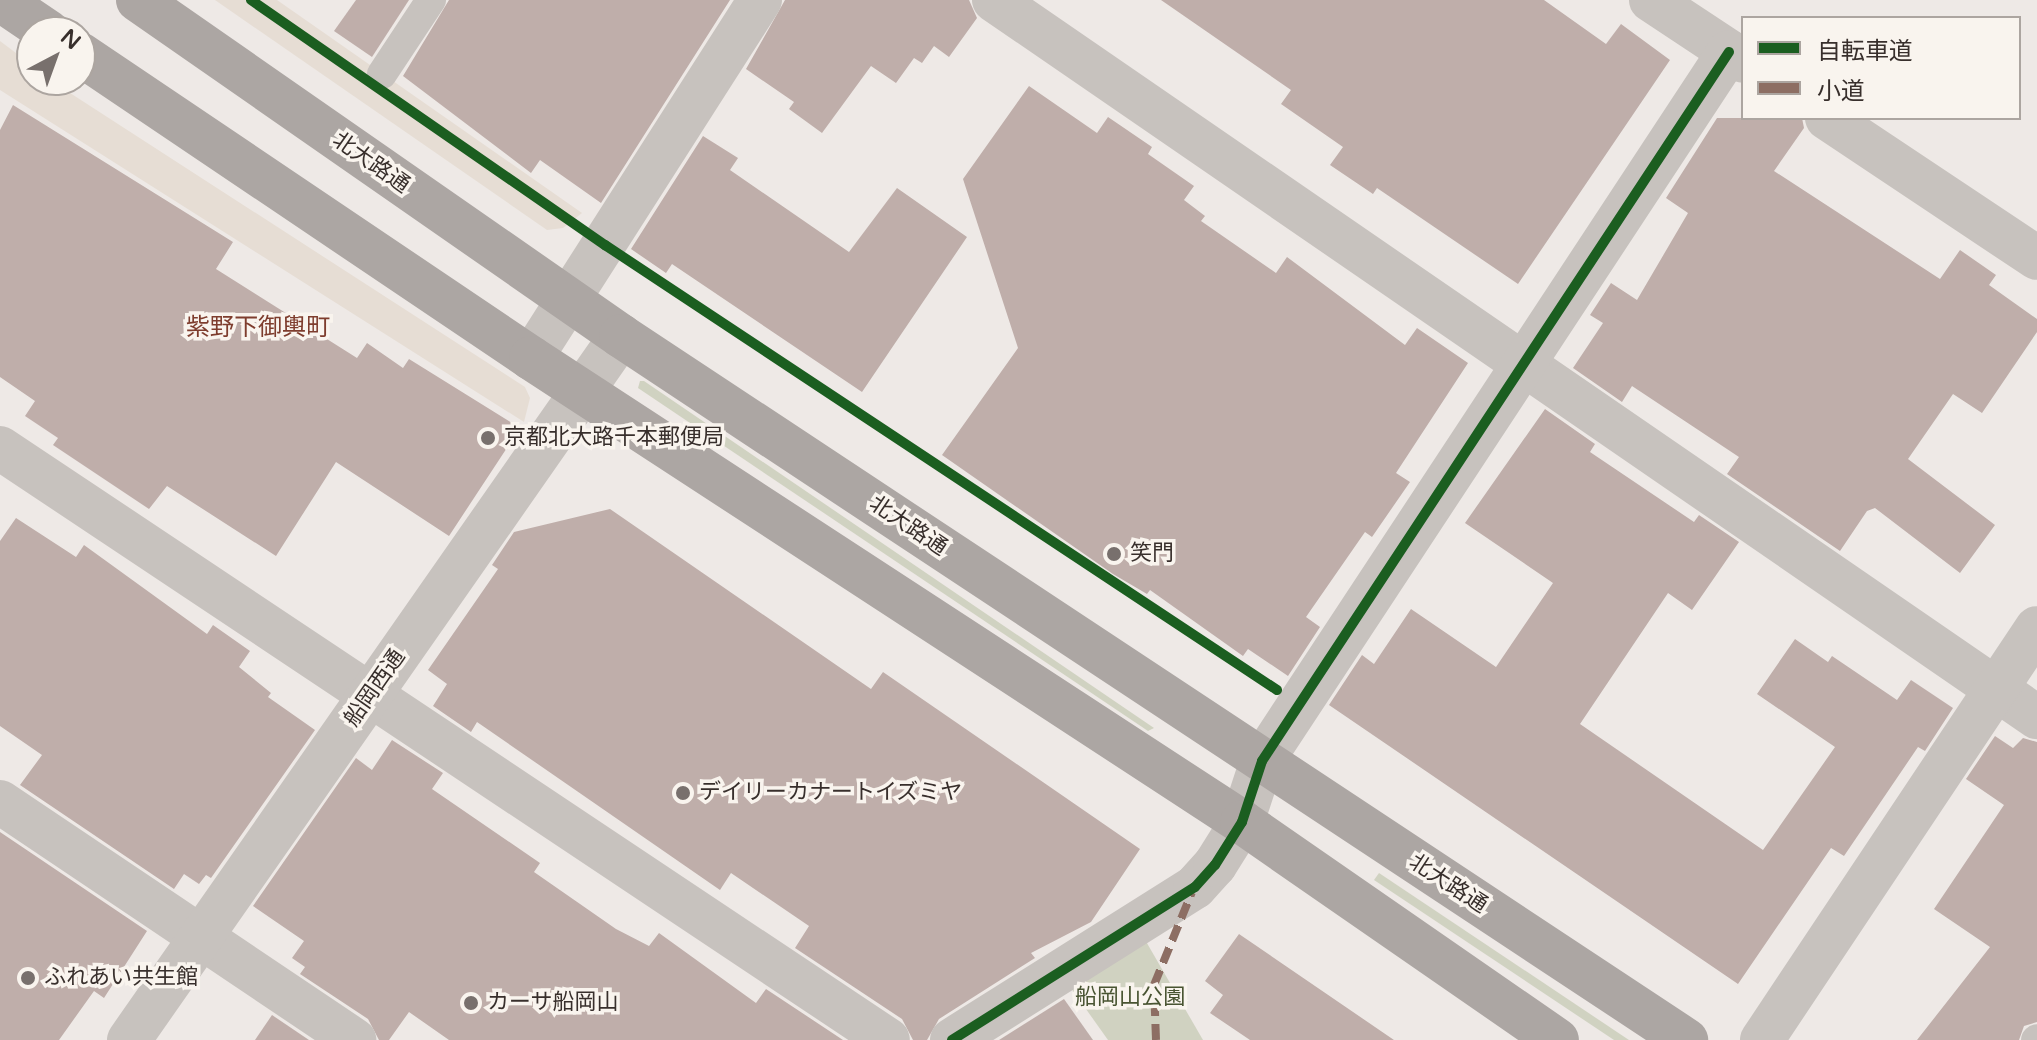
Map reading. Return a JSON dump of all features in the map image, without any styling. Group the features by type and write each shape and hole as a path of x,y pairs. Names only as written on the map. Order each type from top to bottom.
{"main road":[{"path":"1,0 24,16"},
{"name":"北大路通","path":"138,0 621,336 1686,1040"},
{"path":"96,65 582,392 1242,822 1557,1040"}],"street":[{"path":"531,358 760,0"},
{"path":"994,0 2037,717"},
{"path":"952,1040 1195,887 1242,822 1262,761 1524,364 1736,57 1651,0"},
{"path":"1830,120 2037,258"},
{"name":"船岡西通","path":"129,1040 621,336"},
{"path":"0,448 888,1040"},
{"path":"1762,1040 2037,628"},
{"path":"0,802 354,1040"}],"lane":[{"path":"382,74 431,0"}],"green space":[{"path":"640,381 1154,728 1148,731 638,388"},
{"path":"1379,873 1629,1040 1614,1040 1374,880"},
{"name":"船岡山公園","path":"1144,938 1203,1040 1108,1040 1071,988"}],"shaded area":[{"path":"215,0 277,0 582,213 563,228 547,230"},
{"path":"0,41 16,53 16,96 75,96 525,387 530,398 524,422 0,90"}],"building":[{"path":"356,0 409,0 372,57 334,31"},
{"path":"449,0 730,0 601,203 540,160 531,173 403,76"},
{"path":"785,0 969,0 977,18 949,57 934,46 922,63 914,58 896,83 871,66 822,133 789,109 794,102 746,69"},
{"path":"1161,0 1544,0 1606,44 1621,24 1670,60 1518,284 1377,188 1373,194 1330,165 1343,147 1281,104 1291,90"},
{"path":"1029,86 1097,133 1108,117 1152,147 1148,154 1194,186 1184,200 1205,216 1201,221 1276,273 1287,257 1405,345 1417,328 1468,363 1396,473 1410,482 1372,537 1365,532 1306,617 1320,627 1288,676 1248,649 1243,656 1150,590 1147,594 1113,574 942,455 1018,348 963,179"},
{"path":"13,105 233,242 216,269 357,358 367,343 403,368 409,359 520,428 449,536 336,462 276,556 167,486 149,509 53,445 58,438 25,416 35,401 0,377 0,130"},
{"path":"1717,118 1802,120 1804,128 1774,171 1940,279 1960,250 1996,275 1989,285 2037,319 2037,332 1982,413 1953,394 1908,459 1995,525 1960,573 1875,508 1867,511 1840,551 1727,474 1739,457 1632,386 1622,402 1573,368 1603,323 1590,315 1611,283 1637,300 1688,213 1666,198"},
{"path":"703,136 738,158 730,170 849,252 897,188 967,237 862,392 672,264 666,273 631,249"},
{"path":"1545,409 1595,444 1590,452 1694,522 1699,515 1739,542 1692,610 1668,593 1580,724 1763,850 1835,747 1757,694 1795,639 1828,662 1832,656 1897,700 1911,680 1953,708 1925,751 1918,747 1844,856 1831,848 1738,984 1329,705 1362,655 1374,664 1411,609 1496,667 1553,583 1465,523"},
{"path":"610,509 871,689 883,672 1140,849 1091,922 1031,953 1035,958 939,1019 927,1040 913,1040 902,1019 795,948 809,926 731,873 720,890 477,722 471,732 433,706 447,684 428,670 498,569 492,565 514,532"},
{"path":"16,518 76,557 84,545 207,634 213,625 250,651 239,667 271,693 268,697 315,730 211,878 206,875 199,884 184,874 174,889 20,785 42,755 0,726 0,541"},
{"path":"1995,736 2013,748 2023,738 2037,742 2037,1022 2024,1026 2019,1040 1917,1040 1990,947 1934,909 2004,805 1966,779"},
{"path":"392,740 443,773 432,789 540,863 534,872 616,929 649,946 659,933 756,1003 766,989 843,1040 449,1040 409,1012 389,1040 379,1040 368,1019 300,974 305,967 292,958 304,941 253,906 356,758 372,770"},
{"path":"0,832 147,931 104,998 94,991 59,1040 0,1040"},
{"path":"1239,934 1394,1040 1250,1040 1210,1013 1223,995 1205,981"},
{"path":"1064,999 1093,1040 999,1040"},
{"path":"272,1015 309,1040 255,1040"}],"marked path":[{"path":"1156,1040 1154,985 1192,892"}],"cycle path":[{"path":"251,0 605,245 1277,690"},
{"path":"952,1040 1195,887 1215,865 1242,822 1262,761 1729,52"}],"place":[{"name":"京都北大路千本郵便局","path":"488,438"},
{"name":"笑門","path":"1114,554"},
{"name":"デイリーカナートイズミヤ","path":"683,793"},
{"name":"ふれあい共生館","path":"28,978"},
{"name":"カーサ船岡山","path":"471,1003"}],"district":[{"name":"紫野下御輿町","path":"258,328"}]}
